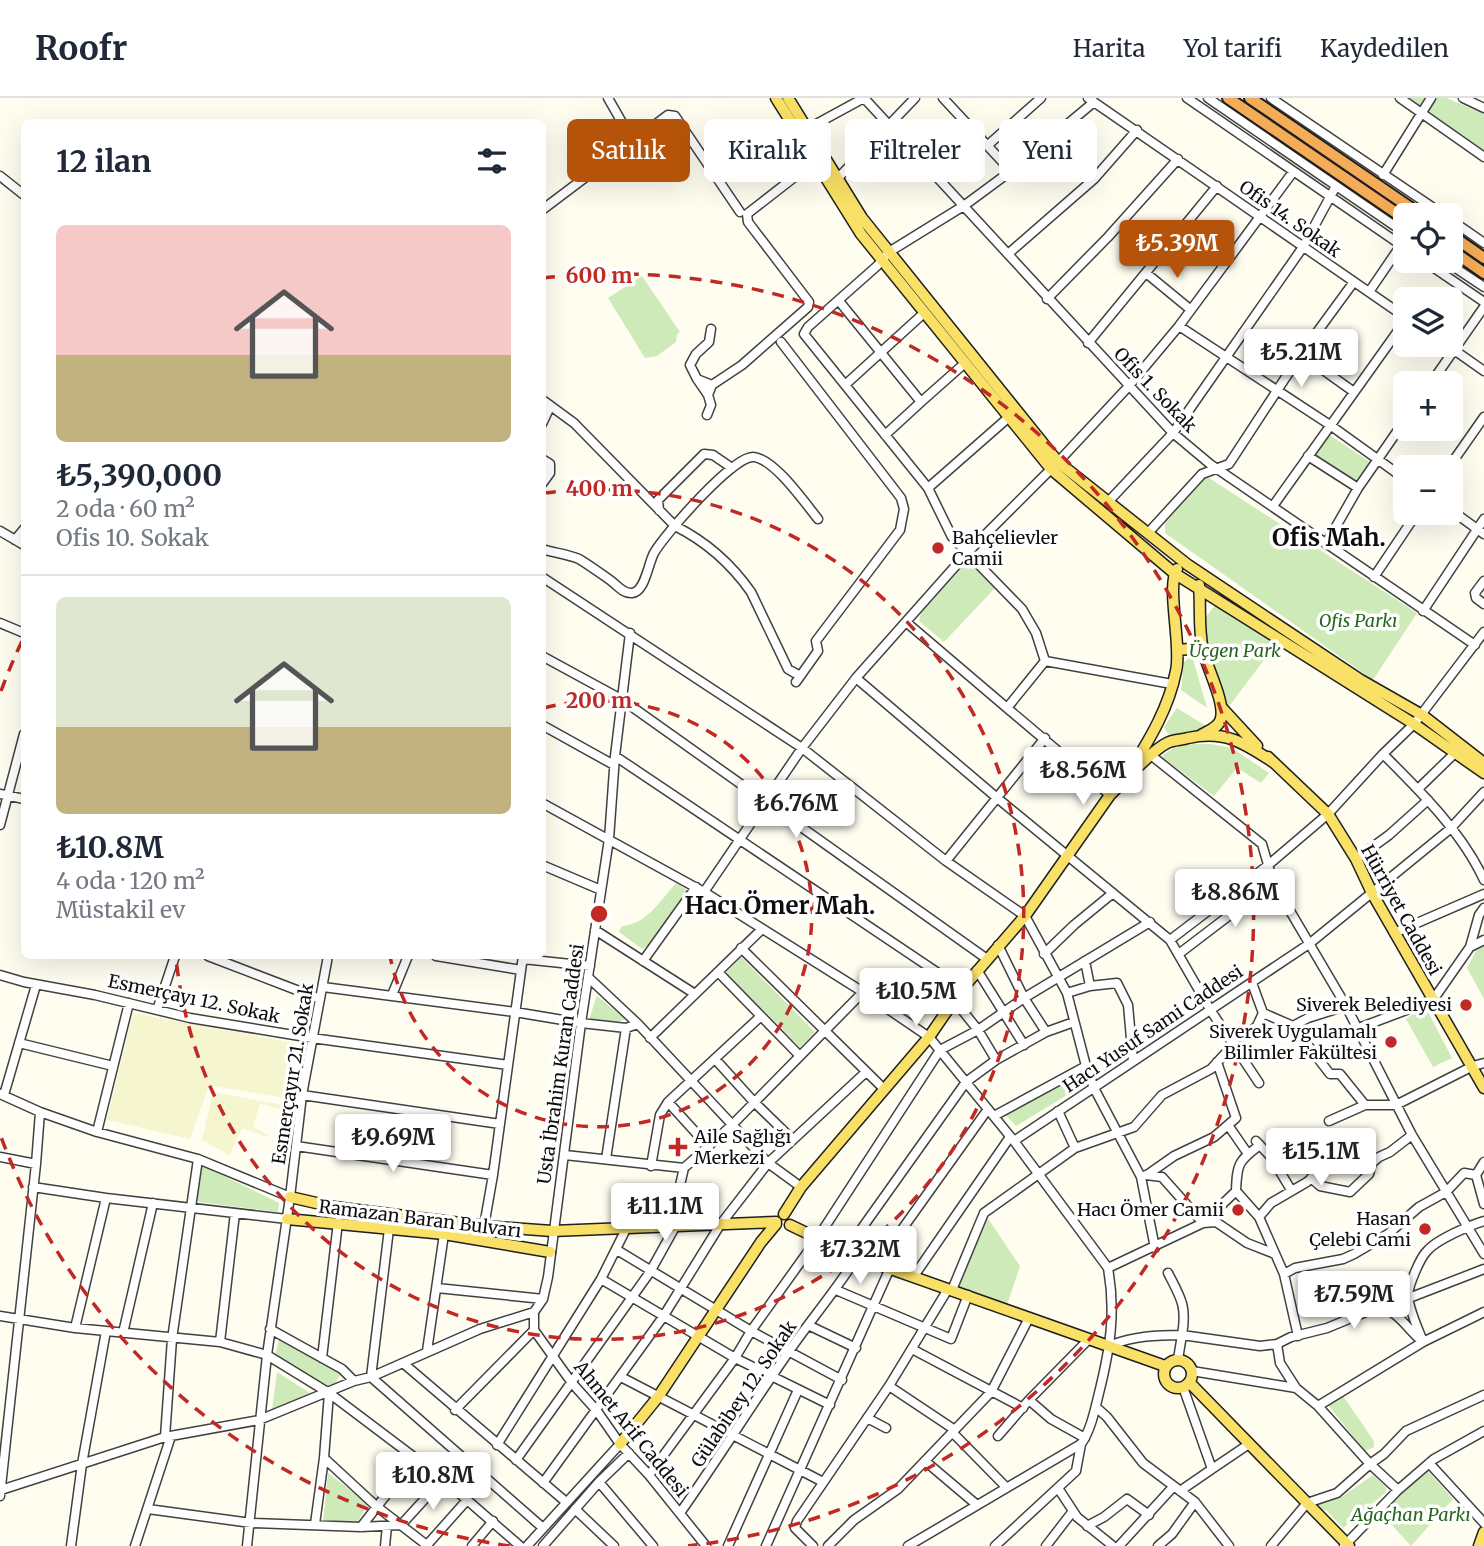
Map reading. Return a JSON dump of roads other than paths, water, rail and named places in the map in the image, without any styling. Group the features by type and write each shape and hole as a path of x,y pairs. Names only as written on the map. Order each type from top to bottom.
{"highway":[{"path":"1228,98 1393,211"},
{"path":"1250,98 1404,203"},
{"path":"1463,243 1484,258"},
{"path":"1463,258 1484,273"}],"main road":[{"path":"776,98 789,119"},
{"path":"788,98 801,119"},
{"path":"831,167 924,313 1009,417 1055,466 1174,573 1414,724 1484,773"},
{"path":"828,182 861,234 885,255 1055,466 1108,502 1188,565 1359,679 1422,715 1484,763"},
{"path":"1123,782 1154,733 1177,670 1174,573 1181,565 1188,565"},
{"path":"620,1444 658,1397 779,1216 785,1214 800,1187 929,1037 977,970 1025,916 1111,794 1167,743 1199,735 1217,726 1222,720 1221,707 1203,648 1198,618 1199,589 1196,575 1188,565"},
{"path":"1177,650 1203,648"},
{"path":"1221,707 1273,762"},
{"path":"1154,733 1167,743"},
{"path":"1199,735 1223,735 1248,745 1273,762"},
{"name":"Hürriyet Caddesi","path":"1273,762 1328,814 1356,859 1372,893 1433,1000 1479,1065 1484,1088"},
{"name":"Ramazan Baran Bulvarı","path":"290,1197 334,1207 484,1226 552,1231 776,1223"},
{"path":"785,1214 789,1217 790,1225"},
{"name":"Ramazan Baran Bulvarı","path":"287,1219 444,1234 550,1252"},
{"path":"776,1223 785,1229 790,1225"},
{"path":"790,1225 856,1257 1166,1366"},
{"path":"1188,1380 1176,1388 1168,1384 1164,1376 1166,1366 1178,1359 1187,1363 1188,1380 1346,1545"},
{"path":"1479,1546 1484,1532"}],"street":[{"path":"608,98 620,119"},
{"path":"825,119 864,98"},
{"name":"Ofis 1. Sokak","path":"864,98 884,119"},
{"path":"896,119 915,98"},
{"path":"943,98 999,157"},
{"path":"950,105 957,98"},
{"path":"988,145 1041,98"},
{"path":"1186,98 1393,238"},
{"path":"1208,98 1393,225"},
{"path":"1271,98 1282,101 1426,203"},
{"path":"1400,98 1484,158"},
{"path":"1383,175 1431,98"},
{"path":"1462,98 1484,108"},
{"path":"1070,119 1091,100"},
{"name":"Ofis 14. Sokak","path":"1091,100 1393,310"},
{"path":"1008,254 1094,179 1137,130"},
{"path":"690,137 809,302 808,307 771,340 712,385 708,395"},
{"path":"1047,299 1108,237 1178,159"},
{"path":"838,178 845,171"},
{"path":"643,961 741,840 802,748 856,678 967,553 1055,466 1128,387 1179,326 1293,172"},
{"path":"0,176 21,193"},
{"path":"999,180 965,205 885,255 877,266 808,327 804,334 928,488 951,537 1022,609 1036,633 1045,661"},
{"path":"546,207 578,182"},
{"path":"745,216 788,182"},
{"name":"Ofis 1. Sokak","path":"943,182 1047,299 1173,433 1217,469 1475,645"},
{"path":"1088,343 1217,186"},
{"path":"1108,502 1173,433 1303,247 1336,186"},
{"path":"1463,228 1484,243"},
{"path":"1369,292 1393,260"},
{"path":"1146,273 1191,310"},
{"path":"1441,273 1484,304 1463,331"},
{"path":"1463,273 1484,287"},
{"path":"1148,533 1202,474 1229,464 1301,354 1353,283"},
{"path":"839,300 921,402"},
{"path":"845,385 924,313"},
{"path":"1179,326 1330,425 1393,471"},
{"path":"707,415 711,405 708,395 690,365 696,354 709,342 711,329"},
{"path":"546,404 574,423 647,499 658,505 675,526 693,534 744,581 788,669 798,679 818,651 816,641 900,530 904,509 901,498 781,342 779,332"},
{"path":"1273,506 1393,336"},
{"path":"771,340 781,342"},
{"path":"1301,354 1354,392"},
{"path":"1463,356 1484,371"},
{"path":"885,435 965,363"},
{"path":"697,379 712,385"},
{"path":"546,418 551,410"},
{"path":"928,488 1009,417"},
{"path":"1457,455 1484,417"},
{"path":"1326,544 1358,488 1393,438"},
{"path":"658,505 704,454 713,455 732,468"},
{"path":"546,550 578,559 620,589 629,593 636,592 643,586 654,554 675,526 732,468 743,459 754,457 768,463 818,519"},
{"path":"1308,457 1358,488"},
{"path":"546,462 550,464 550,473 546,478"},
{"path":"1463,519 1480,531"},
{"path":"1423,611 1480,531 1484,519"},
{"path":"1374,577 1409,525"},
{"path":"0,531 21,543"},
{"path":"15,540 21,533"},
{"path":"546,580 802,748 946,861 1025,916 1067,993 1094,1088 1144,1176 1155,1248"},
{"path":"1484,581 1475,593 1476,598 1484,604"},
{"path":"906,622 1111,794"},
{"path":"0,623 21,632"},
{"path":"1170,940 1267,866 1328,814 1422,715 1484,632"},
{"name":"Usta İbrahim Kuran Caddesi","path":"534,1312 543,1298 565,1155 581,1023 609,839 614,761 630,633"},
{"path":"546,658 621,699 987,959"},
{"path":"1045,661 1172,684"},
{"path":"1007,708 1045,661"},
{"path":"856,678 1170,940 1180,953 1211,1011 1259,1083"},
{"path":"546,727 614,761 741,840 962,989"},
{"path":"946,861 1045,738"},
{"path":"0,825 3,795 21,743"},
{"path":"1418,789 1456,752"},
{"path":"1383,754 1429,800 1476,863 1484,880"},
{"path":"1152,756 1262,844 1273,882 1346,1006 1412,1135 1484,1254"},
{"name":"Hacı Yusuf Sami Caddesi","path":"1012,1139 1094,1088 1309,944 1450,829 1484,792"},
{"path":"3,795 21,798"},
{"path":"1356,859 1429,800"},
{"path":"546,805 700,889 929,1037 1012,1139 1108,1268 1113,1294 1111,1345 1096,1407 1083,1441 1076,1471 995,1546"},
{"path":"546,867 601,890"},
{"path":"1180,953 1273,882"},
{"path":"1044,954 1074,925 1114,893"},
{"path":"1394,933 1484,894"},
{"path":"1356,1029 1433,1000 1470,947 1479,915 1484,908"},
{"path":"649,1475 735,1358 751,1331 817,1239 940,1050 978,1030 1024,998 1150,922"},
{"path":"650,1038 762,929"},
{"path":"595,930 695,994"},
{"path":"1470,947 1484,940"},
{"path":"998,945 1024,998 1046,1032"},
{"path":"741,948 883,1088"},
{"path":"156,1010 173,959"},
{"path":"217,959 320,999"},
{"path":"240,967 242,959"},
{"name":"Esmerçayır 21. Sokak","path":"247,1546 270,1329 302,1095 328,959"},
{"path":"392,995 407,959"},
{"path":"454,959 521,970"},
{"path":"484,1226 494,1174 523,959"},
{"path":"538,959 590,966"},
{"path":"1086,961 1090,986"},
{"path":"977,970 1024,1045"},
{"path":"718,972 800,1056"},
{"name":"Esmerçayı 12. Sokak","path":"0,975 190,1018 508,1065"},
{"path":"589,978 638,1024 768,1163 800,1187"},
{"path":"1067,993 1090,986 1117,983 1128,1005 1133,1061"},
{"path":"813,1546 795,1528 797,1521 889,1386 950,1289 984,1213 1075,1148 1134,1127 1163,1095 1211,1069 1234,1044 1257,1026 1263,1013 1252,983"},
{"path":"36,985 2,1095 97,1132 198,1159 290,1197"},
{"path":"323,987 581,1023 626,1028 638,1024"},
{"path":"516,1460 650,1272 677,1227 684,1168 732,1125 863,992"},
{"path":"954,1000 978,1030 996,1060"},
{"path":"97,1132 129,1003"},
{"path":"1293,1026 1308,1018 1346,1006"},
{"path":"1263,1013 1293,1026 1330,1074 1340,1074 1365,1105"},
{"path":"651,1166 660,1115 668,1102 761,1016"},
{"path":"845,1252 966,1082 996,1060 1046,1032 1074,1023"},
{"path":"606,1159 626,1028"},
{"path":"19,1043 113,1066"},
{"path":"715,1059 792,1139"},
{"path":"1144,1176 1174,1156 1214,1137 1236,1118 1217,1062"},
{"path":"1329,1121 1365,1105 1396,1105 1479,1065"},
{"path":"878,1263 991,1112 1086,1066"},
{"path":"543,1483 663,1317 720,1225 768,1163 866,1072"},
{"path":"302,1095 500,1124"},
{"path":"668,1102 708,1146"},
{"path":"1058,1111 1075,1148"},
{"path":"40,1112 1,1493 168,1436 259,1420 354,1381 371,1377 481,1329 534,1312 534,1330 455,1410"},
{"path":"1228,1125 1248,1154"},
{"path":"1311,1178 1320,1186 1350,1192 1369,1174 1372,1163 1412,1135"},
{"path":"914,1276 1012,1139"},
{"path":"1259,1217 1271,1203 1325,1167 1316,1139"},
{"path":"1108,1268 1203,1223 1236,1191 1237,1166 1258,1143 1272,1158 1291,1190"},
{"path":"296,1146 494,1174"},
{"path":"565,1155 684,1168"},
{"path":"0,1157 36,1164"},
{"path":"135,1546 168,1436 172,1339 198,1159"},
{"path":"1484,1162 1476,1175 1484,1204"},
{"path":"1284,1273 1354,1254 1388,1234 1419,1207 1446,1192 1464,1173 1476,1175"},
{"path":"1144,1176 1162,1177 1203,1223"},
{"path":"33,1186 106,1198 287,1219"},
{"path":"1236,1191 1259,1217 1284,1273 1298,1336"},
{"path":"75,1328 106,1198"},
{"path":"123,1333 153,1203"},
{"path":"220,1342 235,1213"},
{"path":"1423,1342 1409,1298 1409,1286 1427,1250 1467,1226 1484,1221"},
{"path":"322,1358 338,1222"},
{"path":"1203,1223 1216,1222 1247,1243 1275,1254"},
{"path":"371,1377 389,1229"},
{"path":"497,1445 601,1279 626,1229"},
{"path":"426,1351 444,1234"},
{"path":"617,1250 751,1331 842,1380"},
{"name":"Gülabibey 12. Sokak","path":"680,1513 771,1377 836,1290 856,1257"},
{"path":"766,1546 890,1268"},
{"path":"1409,1298 1484,1269"},
{"path":"1168,1273 1186,1313 1178,1359"},
{"path":"601,1279 735,1358 830,1405"},
{"path":"437,1288 543,1298"},
{"path":"836,1290 951,1339 968,1295"},
{"path":"1111,1345 1129,1338 1149,1335 1182,1335 1260,1346 1277,1344 1327,1328 1378,1307 1398,1315 1410,1332 1423,1342"},
{"path":"1318,1406 1423,1342 1484,1311"},
{"path":"0,1316 75,1328 220,1342 267,1355 329,1393 443,1479 520,1546"},
{"path":"828,1546 854,1520 898,1489 991,1392 1030,1318"},
{"path":"810,1326 856,1348"},
{"path":"270,1329 342,1369 354,1381"},
{"name":"Ahmet Arif Caddesi","path":"534,1330 620,1444 649,1475 706,1546"},
{"path":"71,1546 82,1464 106,1331"},
{"path":"998,1436 1028,1400 1088,1340"},
{"path":"1277,1344 1280,1363 1296,1388 1318,1406 1370,1464 1398,1490"},
{"path":"912,1349 1023,1408"},
{"path":"403,1363 566,1502"},
{"path":"371,1377 543,1528"},
{"path":"621,1377 823,1482"},
{"path":"1212,1469 1188,1380 1296,1388"},
{"path":"889,1386 954,1431 1006,1487"},
{"path":"728,1546 799,1390"},
{"path":"315,1524 329,1393"},
{"path":"1271,1546 1307,1503 1337,1493 1384,1454 1406,1431 1484,1395"},
{"path":"1028,1400 1083,1441"},
{"path":"1096,1407 1143,1463 1195,1502 1229,1546"},
{"path":"867,1418 886,1428"},
{"path":"1346,1545 1398,1490 1429,1463 1484,1431"},
{"path":"908,1546 1083,1441"},
{"path":"527,1546 620,1444"},
{"path":"1119,1546 1177,1489 1249,1444"},
{"path":"543,1546 599,1482 629,1453"},
{"path":"324,1458 376,1506 428,1546 467,1500"},
{"path":"361,1527 415,1458"},
{"path":"925,1461 977,1505"},
{"path":"1429,1463 1484,1523"},
{"path":"148,1509 251,1522 361,1527 401,1525 443,1479"},
{"path":"599,1482 653,1546"},
{"path":"1058,1488 1087,1526 1113,1546"},
{"path":"1087,1526 1127,1499 1149,1515"},
{"path":"1158,1546 1172,1534 1195,1502"},
{"path":"575,1509 608,1544"},
{"path":"1046,1546 1073,1511"},
{"path":"472,1546 493,1521"},
{"path":"385,1546 387,1526"}],"place":[{"name":"Bahçelievler Camii","path":"938,548"},
{"name":"Siverek Belediyesi","path":"1466,1005"},
{"name":"Siverek Uygulamalı Bilimler Fakültesi","path":"1391,1042"},
{"name":"Aile Sağlığı Merkezi","path":"678,1147"},
{"name":"Hacı Ömer Camii","path":"1238,1210"},
{"name":"Hasan Çelebi Cami","path":"1425,1229"}],"district":[{"name":"Ofis Mah.","path":"1329,538"},
{"name":"Hacı Ömer Mah.","path":"780,906"}],"park label":[{"name":"Ofis Parkı","path":"1358,621"},
{"name":"Üçgen Park","path":"1235,651"},
{"name":"Ağaçhan Parkı","path":"1411,1515"}]}
